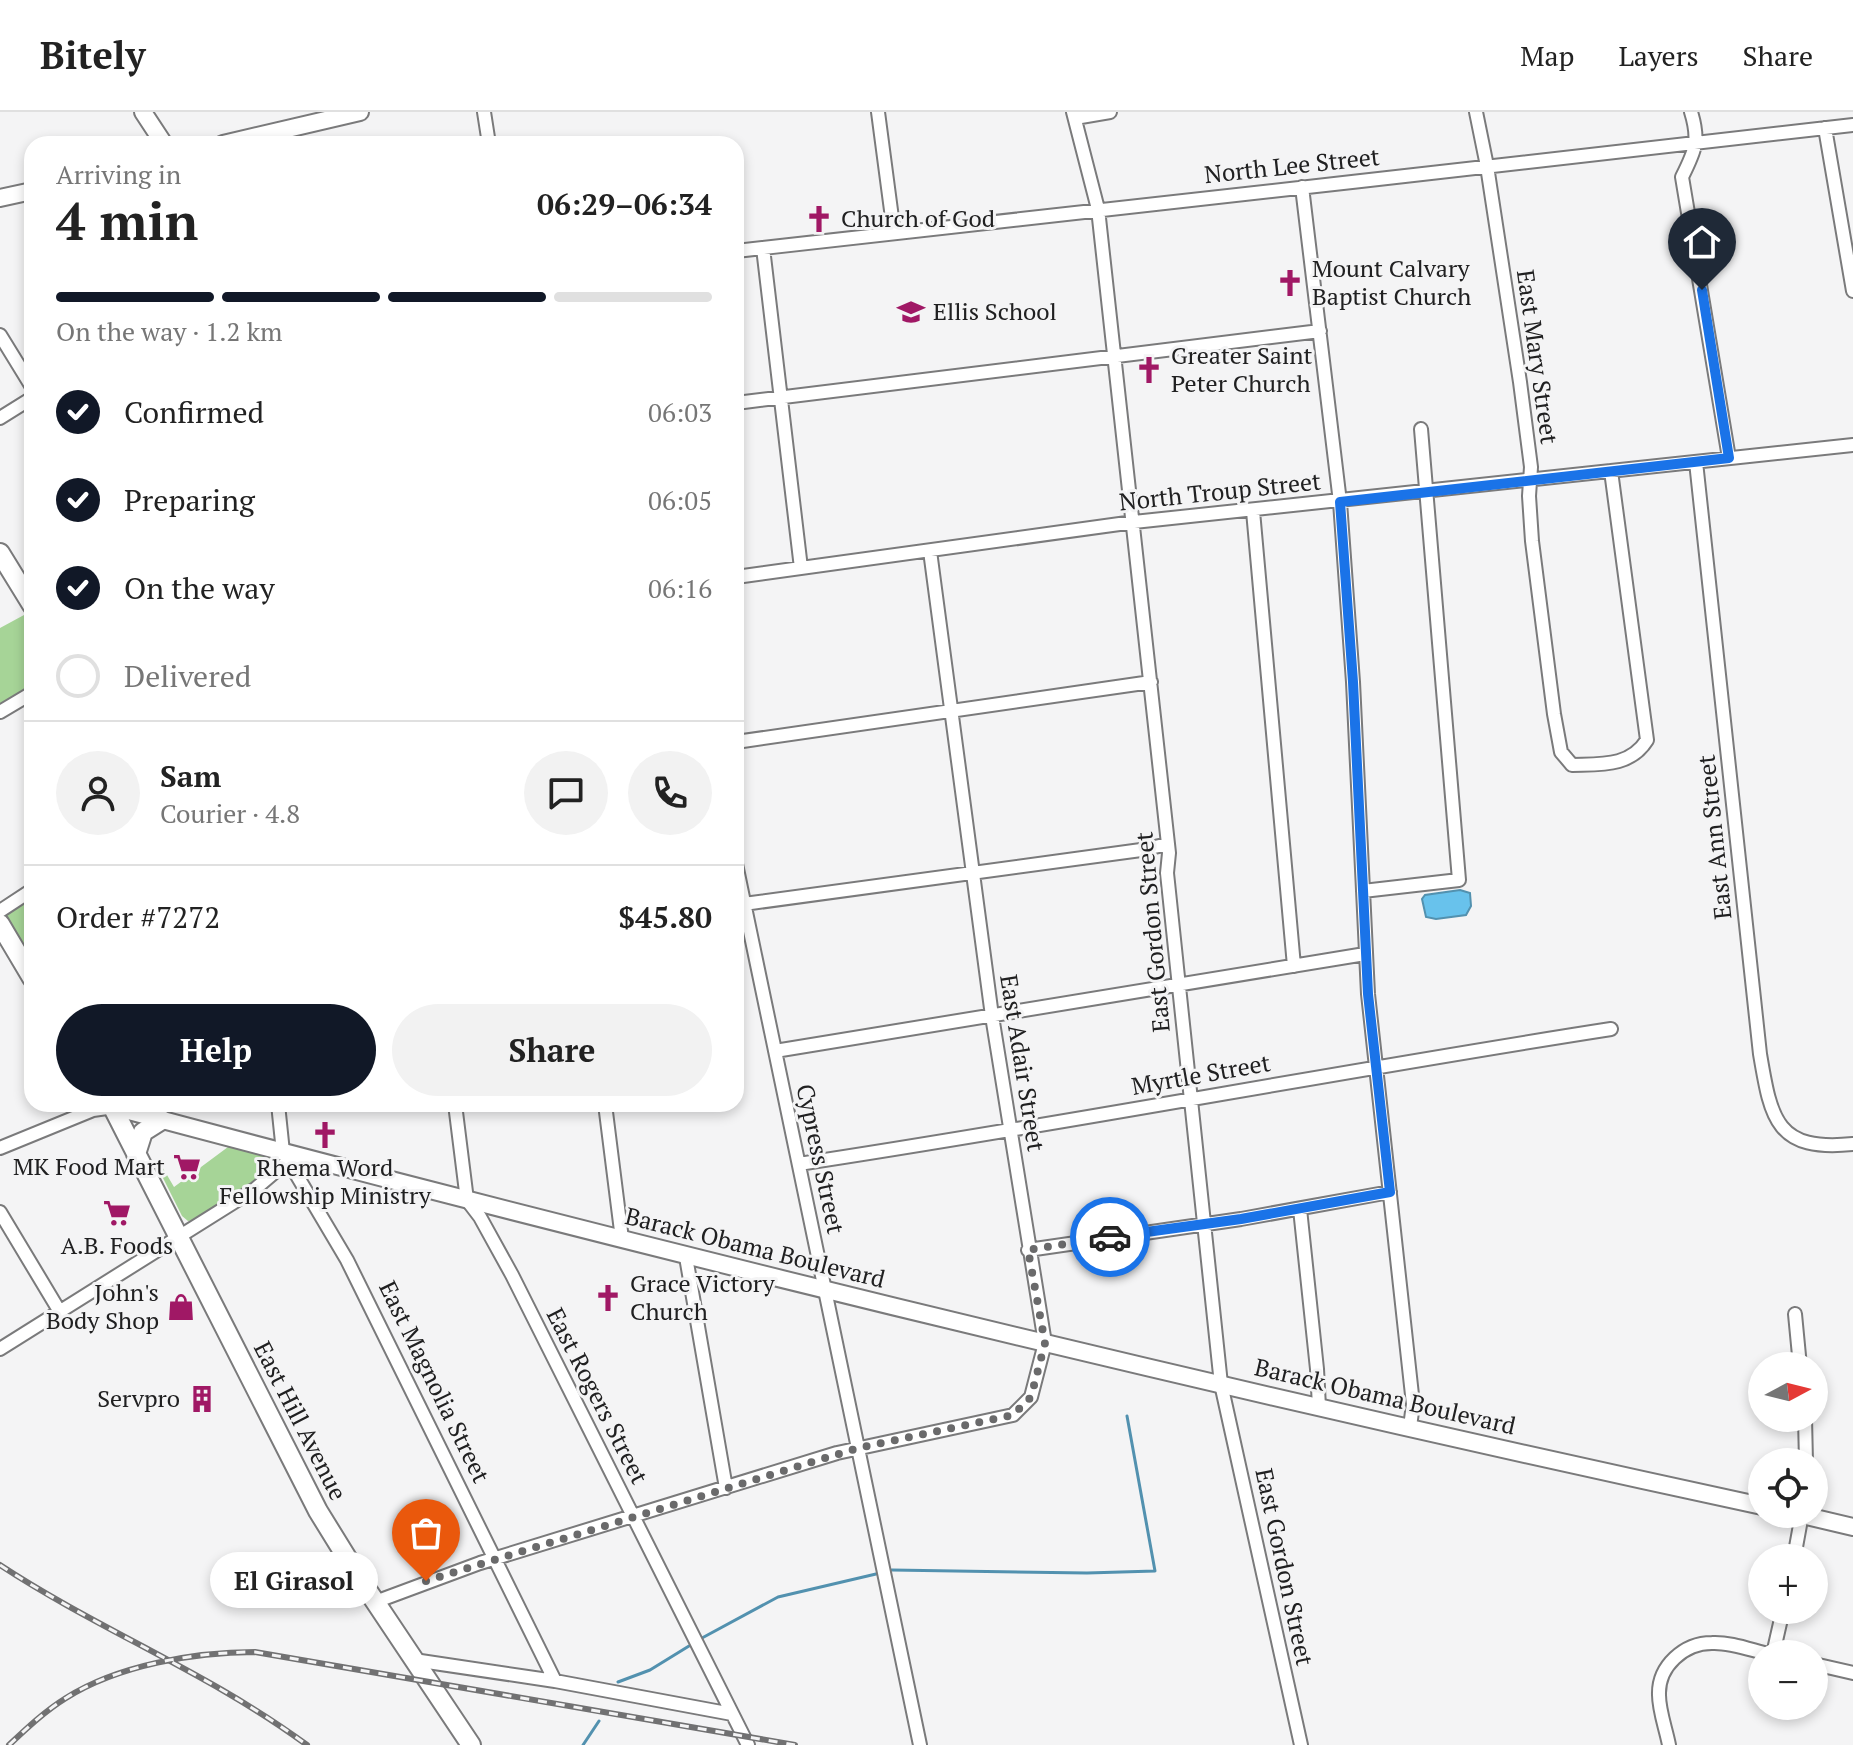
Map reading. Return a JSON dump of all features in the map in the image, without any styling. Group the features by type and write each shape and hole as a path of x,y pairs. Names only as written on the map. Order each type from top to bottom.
{"highway":[{"path":"0,553 24,592"},
{"path":"0,924 24,964"},
{"name":"East Hill Avenue","path":"116,1112 318,1511 471,1745"},
{"path":"136,1154 143,1132 162,1120"}],"main road":[{"path":"143,112 156,136"},
{"path":"250,136 311,118 360,112"},
{"path":"0,198 24,193"},
{"name":"Barack Obama Boulevard","path":"136,1112 286,1156 825,1291 1319,1407 1748,1503"},
{"path":"1828,1521 1853,1527"}],"street":[{"path":"484,112 488,136"},
{"path":"878,112 894,233"},
{"path":"1074,115 1110,112"},
{"name":"East Mary Street","path":"1476,112 1520,382 1531,480 1532,541 1561,752 1572,765 1626,760 1639,753 1647,740 1611,471"},
{"path":"1691,112 1697,130 1696,145 1682,177 1729,458"},
{"name":"East Gordon Street","path":"1074,115 1098,209 1115,355 1168,844 1167,873 1221,1384 1301,1745"},
{"name":"North Lee Street","path":"744,250 1853,125"},
{"path":"1825,128 1853,291"},
{"path":"1302,187 1340,502 1353,682 1365,954 1413,1404 1410,1427"},
{"path":"763,248 801,568"},
{"path":"744,402 1320,331"},
{"path":"0,335 24,374"},
{"path":"0,418 24,403"},
{"path":"1363,891 1459,880 1421,429"},
{"name":"North Troup Street","path":"744,576 1134,522 1853,445"},
{"name":"East Ann Street","path":"1696,462 1767,1098 1780,1126 1794,1137 1818,1146 1853,1144"},
{"path":"1253,511 1294,966"},
{"name":"East Adair Street","path":"375,1602 426,1581 494,1559 858,1448 1013,1415 1031,1397 1045,1343 992,1016 930,551"},
{"path":"744,741 1151,682"},
{"path":"0,712 24,698"},
{"path":"744,904 1168,844"},
{"path":"0,911 24,895"},
{"name":"Cypress Street","path":"744,904 920,1745"},
{"path":"744,933 750,933"},
{"path":"775,1051 1365,954"},
{"name":"Myrtle Street","path":"799,1164 1611,1029"},
{"path":"0,1148 88,1112"},
{"name":"East Magnolia Street","path":"279,1112 286,1156 347,1260 555,1681"},
{"name":"East Rogers Street","path":"456,1112 467,1200 500,1252 748,1745"},
{"path":"606,1112 622,1239"},
{"path":"0,1349 255,1189 286,1156"},
{"path":"1028,1250 1300,1209 1390,1192"},
{"path":"1300,1209 1319,1407"},
{"path":"0,1212 60,1312"},
{"path":"686,1257 726,1488"},
{"path":"1795,1314 1799,1352"},
{"path":"1669,1745 1659,1693 1664,1671 1677,1656 1692,1646 1710,1643 1748,1650"},
{"path":"414,1660 555,1681 732,1714"},
{"path":"1828,1667 1853,1673"}],"green space":[{"path":"24,615 24,693 0,707 0,628"},
{"path":"24,901 24,951 4,919 6,913"},
{"path":"191,1135 278,1157 278,1167 196,1220 188,1221 182,1216 158,1168 160,1163 174,1187 228,1147"}],"water":[{"path":"1460,890 1470,893 1471,906 1466,915 1436,919 1426,917 1422,899 1425,895"}],"waterway":[{"path":"892,1570 1155,1571 1127,1416"},
{"path":"702,1638 778,1597 876,1574"},
{"path":"618,1682 650,1670 689,1646"},
{"path":"583,1745 599,1721"}],"railway":[{"path":"0,1565 76,1611 232,1696 307,1745"},
{"path":"9,1745 58,1703 109,1677 183,1658 255,1652 795,1745"}],"way so far":[{"path":"426,1581 858,1448 1013,1415 1031,1397 1045,1343 1028,1250 1110,1237"}],"place":[{"name":"Church of God","path":"819,219"},
{"name":"Mount Calvary Baptist Church","path":"1290,283"},
{"name":"Ellis School","path":"911,312"},
{"name":"Greater Saint Peter Church","path":"1149,370"},
{"name":"Rhema Word Fellowship Ministry","path":"325,1135"},
{"name":"MK Food Mart","path":"187,1167"},
{"name":"A.B. Foods","path":"117,1213"},
{"name":"Grace Victory Church","path":"608,1298"},
{"name":"John's Body Shop","path":"181,1307"},
{"name":"Servpro","path":"202,1399"},
{"name":"El Girasol","path":"426,1581"}],"route":[{"path":"1110,1237 1241,1219 1390,1192 1365,954 1353,682 1340,502 1729,458 1702,290"}]}
